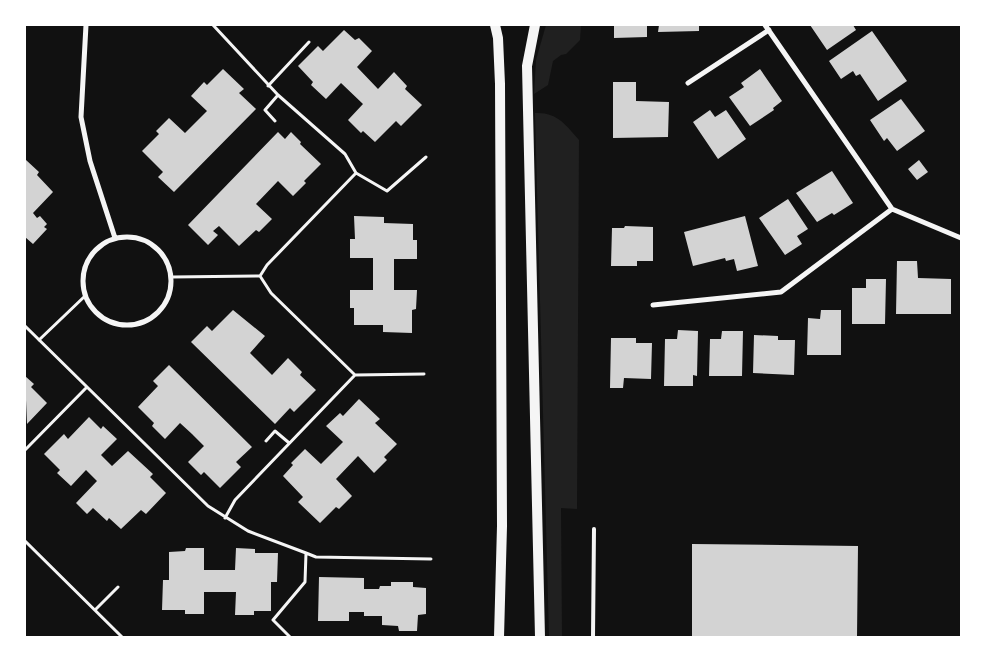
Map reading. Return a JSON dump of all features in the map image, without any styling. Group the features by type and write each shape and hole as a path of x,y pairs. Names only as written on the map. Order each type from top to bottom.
{"main road":[{"path":"495,25 498,38 500,94 502,526 499,637"},
{"path":"535,25 527,66 540,637"}],"street":[{"path":"86,25 81,117 90,162 115,238"},
{"path":"688,83 767,28 892,209 961,238"},
{"path":"653,305 781,292 892,209"},
{"path":"130,237 144,240 157,248 169,266 172,278 170,293 164,307 153,318 141,324 128,326 113,324 101,318 91,308 85,296 84,274 92,254 102,244 115,238 130,237"}],"lane":[{"path":"593,637 594,530"}],"path":[{"path":"214,25 278,96 344,154 356,173 387,191 426,157"},
{"path":"268,86 309,42"},
{"path":"275,121 265,110 278,96"},
{"path":"260,276 267,265 356,173"},
{"path":"172,278 260,276"},
{"path":"260,276 271,293 355,375"},
{"path":"39,340 85,296"},
{"path":"25,326 208,506 225,518 248,531 316,557 431,559"},
{"path":"225,518 235,500 288,442 355,375 424,374"},
{"path":"25,450 87,387"},
{"path":"266,440 275,431 288,442"},
{"path":"25,541 122,637"},
{"path":"290,637 273,620 305,582 306,553"},
{"path":"95,610 118,587"}],"shaded area":[{"path":"546,25 581,25 580,40 566,54 553,61 548,85 534,94 536,60"},
{"path":"535,113 543,113 560,120 579,140 577,509 561,508 562,637 549,637"}],"building":[{"path":"614,25 647,25 647,37 614,38"},
{"path":"659,25 699,25 699,31 658,32"},
{"path":"810,25 853,25 856,30 827,50"},
{"path":"344,30 355,40 359,38 372,51 357,67 378,89 394,72 407,86 405,89 422,105 401,126 396,121 375,142 363,131 361,133 348,120 363,104 341,83 326,99 311,85 313,82 298,66 318,46 323,51"},
{"path":"872,31 907,81 878,101 860,74 856,76 853,71 841,79 829,61"},
{"path":"223,69 244,89 239,93 256,109 174,192 158,177 163,172 142,151 159,134 156,131 169,118 185,133 207,111 191,96 204,82 207,85"},
{"path":"760,69 782,101 773,108 774,110 750,126 729,97 744,87 741,83"},
{"path":"613,82 636,82 636,101 669,102 668,137 613,138"},
{"path":"901,99 925,131 897,151 887,138 884,141 870,120"},
{"path":"710,110 715,117 726,110 746,139 718,159 693,122"},
{"path":"278,132 285,139 291,132 301,142 300,144 321,164 304,181 306,183 293,196 278,181 256,204 272,219 259,232 256,230 239,246 219,226 213,231 218,235 208,245 188,225"},
{"path":"26,160 39,172 37,175 53,192 33,213 37,218 40,216 47,224 44,227 47,229 33,244 25,237"},
{"path":"919,160 928,172 917,180 908,169"},
{"path":"832,171 853,203 834,215 832,213 817,222 796,193"},
{"path":"788,199 808,229 797,236 802,244 785,255 759,218"},
{"path":"354,216 384,217 384,223 413,224 413,240 417,240 417,259 394,259 394,290 417,290 416,309 412,310 412,333 383,332 383,325 354,325 354,308 350,308 350,290 373,290 373,258 350,258 350,239 355,239"},
{"path":"745,216 758,266 737,271 734,259 726,261 725,258 693,266 684,232"},
{"path":"625,226 653,227 653,261 637,261 637,266 611,266 612,228 624,228"},
{"path":"897,261 917,261 918,278 951,279 951,314 896,314"},
{"path":"866,279 886,279 885,324 852,324 852,288 866,288"},
{"path":"233,310 265,336 250,353 272,375 288,358 302,372 300,375 316,390 294,412 290,408 275,424 191,342 207,326 212,331"},
{"path":"821,310 841,310 841,355 807,355 808,318 820,319"},
{"path":"678,330 698,331 697,376 693,375 693,386 664,386 665,339 677,339"},
{"path":"722,331 743,331 742,376 709,376 710,339 721,339"},
{"path":"754,335 778,336 778,340 795,340 794,375 753,373"},
{"path":"611,338 636,338 636,343 652,343 651,379 624,378 623,388 610,388"},
{"path":"169,365 252,447 236,462 241,467 220,488 204,472 201,475 188,462 204,446 192,434 180,423 165,439 152,426 154,423 138,407 158,386 153,381"},
{"path":"25,376 34,384 31,387 47,403 27,424"},
{"path":"359,399 380,419 375,423 397,444 384,457 387,460 374,473 358,456 336,479 352,496 339,509 336,507 320,523 298,502 303,497 283,476 293,465 291,463 305,449 321,464 343,442 326,426 340,413 343,416"},
{"path":"89,417 101,429 103,426 117,439 101,455 112,466 128,451 153,474 150,477 166,493 146,514 141,510 121,529 109,518 107,521 93,508 87,514 76,503 97,481 86,470 71,486 57,473 60,470 44,454 64,434 68,439"},
{"path":"692,544 858,546 857,637 692,637"},
{"path":"186,548 204,548 204,570 235,570 236,548 255,549 255,553 278,553 277,582 271,582 271,611 254,611 254,615 235,615 236,592 204,592 204,614 185,614 185,610 162,610 163,580 169,580 169,552 185,551"},
{"path":"319,577 364,578 364,589 379,589 380,586 391,586 391,582 413,582 413,587 426,588 426,614 418,615 417,631 399,631 398,626 382,625 382,616 364,616 364,612 349,612 349,621 318,621"}]}
